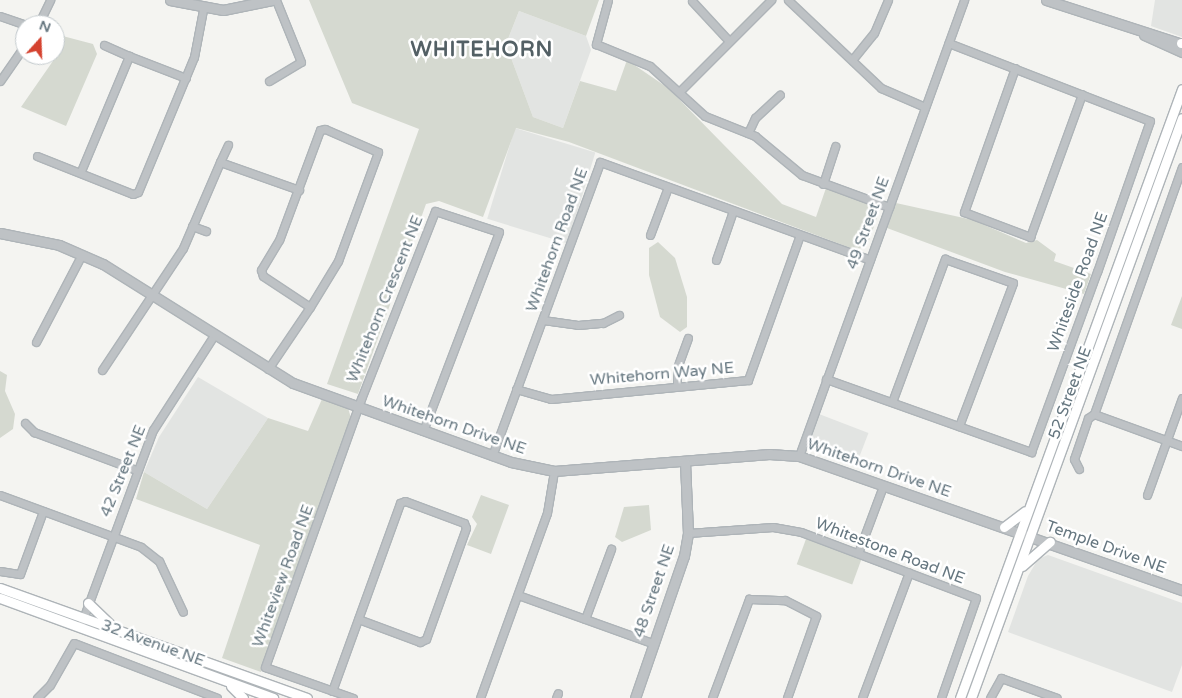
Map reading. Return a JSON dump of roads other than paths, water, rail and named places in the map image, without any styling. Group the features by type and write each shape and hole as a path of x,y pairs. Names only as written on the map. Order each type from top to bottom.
{"main road":[{"name":"52 Street NE","path":"960,698 1182,89"},
{"name":"52 Street NE","path":"971,698 1182,118"},
{"path":"1004,527 1030,505"},
{"path":"1016,574 1032,553 1050,542"},
{"name":"32 Avenue NE","path":"0,588 307,698"},
{"name":"32 Avenue NE","path":"0,598 218,678 255,695 273,698"},
{"path":"88,603 118,630"},
{"path":"218,678 244,698"}],"street":[{"path":"43,15 50,0"},
{"path":"170,0 203,10 242,8 274,0 301,62 269,81"},
{"path":"608,0 596,44 650,66 718,125 748,133 802,175 889,207"},
{"path":"680,91 771,0"},
{"path":"788,0 886,91 926,106"},
{"path":"852,60 874,33 888,0"},
{"name":"49 Street NE","path":"799,456 964,0"},
{"path":"1046,0 1068,4 1142,33 1182,45"},
{"path":"692,1 730,41"},
{"path":"37,156 133,194 138,192 186,78 203,10"},
{"path":"0,16 15,21"},
{"name":"Whiteside Road NE","path":"826,379 1031,452 1036,441 1150,121 949,43"},
{"path":"104,45 186,78"},
{"path":"81,172 129,56"},
{"path":"0,81 15,59"},
{"path":"1015,68 964,212 1030,236 1082,94"},
{"path":"748,133 755,118 780,95"},
{"path":"268,370 310,308 338,261 378,152 320,130 299,190 261,270 263,276 310,308"},
{"path":"102,370 152,293 192,226 228,145"},
{"path":"823,184 834,146"},
{"path":"220,162 299,190"},
{"name":"Whitehorn Road NE","path":"492,456 600,162 870,260"},
{"path":"1079,469 1074,459 1088,418 1094,414 1182,167"},
{"path":"650,235 668,187"},
{"path":"716,260 734,210"},
{"name":"Whitehorn Crescent NE","path":"358,408 435,211 499,232 423,431"},
{"path":"192,226 206,231"},
{"name":"Whitehorn Drive NE","path":"0,232 82,254 152,293 213,337 268,370 358,408 492,456 554,471 769,454 799,456 1020,532"},
{"name":"Whitehorn Way NE","path":"516,389 551,399 748,380 800,235"},
{"path":"36,342 82,254"},
{"path":"892,402 945,259 1012,283 959,426"},
{"path":"543,320 578,325 603,323 619,315"},
{"name":"42 Street NE","path":"80,627 111,536 153,430 213,337"},
{"path":"677,386 677,368 688,338"},
{"path":"1147,496 1182,398"},
{"name":"Whiteview Road NE","path":"352,698 265,667 358,408"},
{"path":"1094,414 1182,446"},
{"path":"24,423 34,432 136,470"},
{"name":"48 Street NE","path":"635,698 688,533 685,462"},
{"path":"480,698 547,513 554,471"},
{"path":"858,553 883,486"},
{"path":"0,495 141,547 159,561 183,612"},
{"path":"332,691 400,503 405,501 464,523 466,528 426,640 420,642 358,620"},
{"path":"0,571 20,574 43,511"},
{"name":"Whitestone Road NE","path":"688,533 787,529 858,553 976,598 941,698"},
{"name":"Temple Drive NE","path":"1020,532 1182,590"},
{"path":"585,619 611,549"},
{"path":"862,698 908,572"},
{"path":"518,595 652,643"},
{"path":"712,698 749,599 785,600 816,616 787,698"},
{"path":"40,697 74,643 217,698"},
{"path":"990,698 1001,678 1057,698"},
{"path":"255,695 260,681"}],"district":[{"name":"WHITEHORN","path":"482,50"}]}
